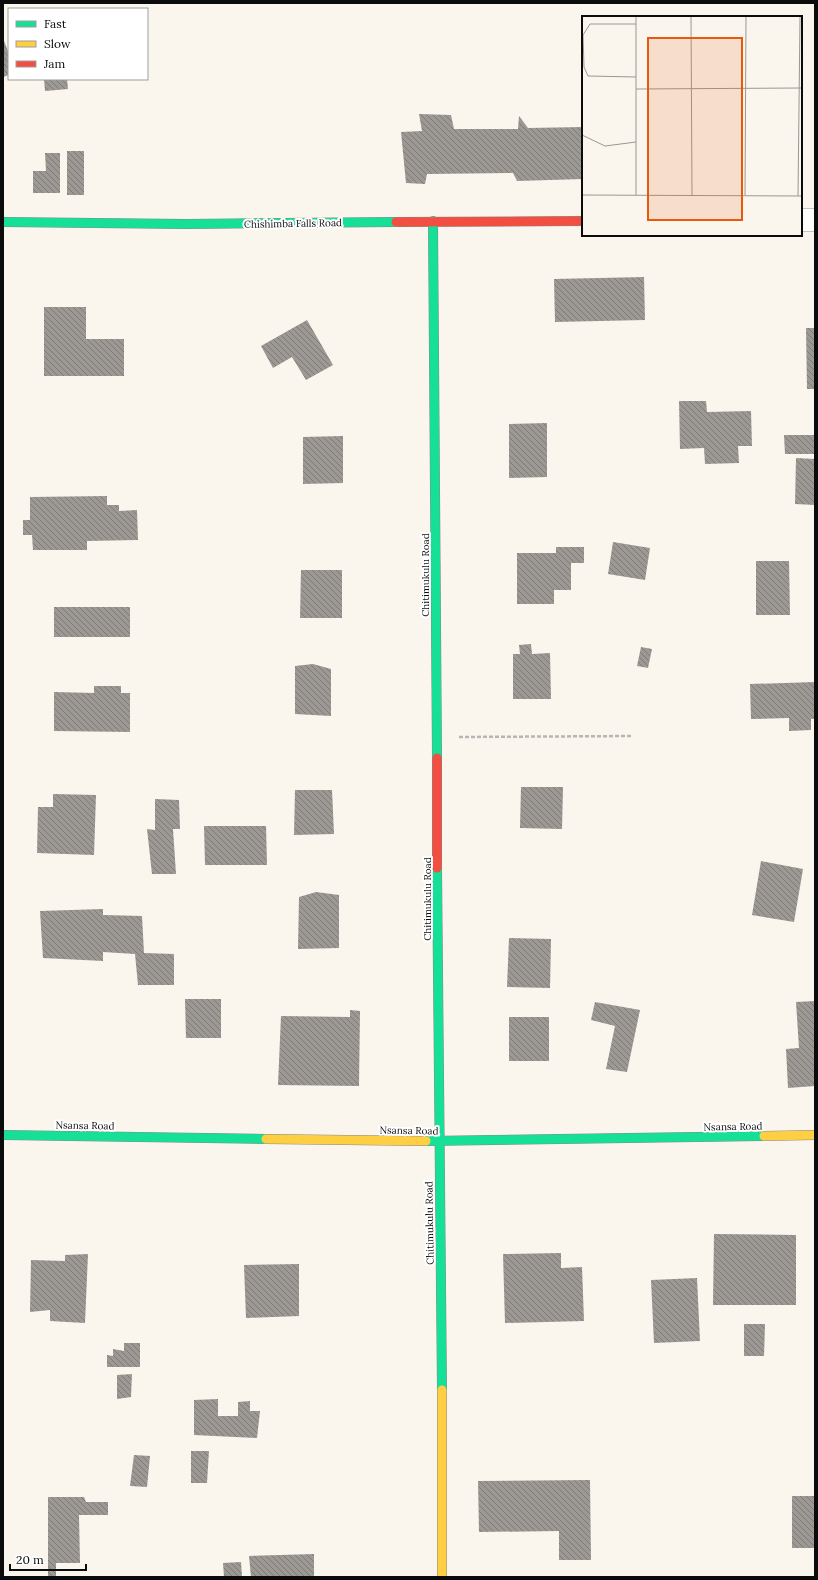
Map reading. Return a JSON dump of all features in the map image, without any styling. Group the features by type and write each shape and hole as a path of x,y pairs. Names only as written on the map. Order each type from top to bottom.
{"street":[{"path":"802,220 815,220"},
{"name":"Chitimukulu Road","path":"434,221 442,1577"},
{"name":"Chishimba Falls Road","path":"3,222 186,224 582,221"},
{"name":"Nsansa Road","path":"3,1135 439,1141 815,1135"}],"path":[{"path":"437,737 633,736"}],"building":[{"path":"3,38 8,51 8,75 3,77"},
{"path":"44,80 67,80 68,89 45,91"},
{"path":"419,114 451,115 454,129 518,129 519,116 528,128 582,127 582,179 517,181 513,173 427,174 425,184 406,183 401,132 422,131"},
{"path":"67,151 84,151 84,195 67,195"},
{"path":"45,153 60,153 60,193 33,193 33,171 46,171"},
{"path":"644,277 645,320 555,322 554,279"},
{"path":"44,307 86,307 86,339 124,339 124,376 44,376"},
{"path":"307,320 333,365 306,380 292,357 273,368 261,346"},
{"path":"806,328 815,328 815,389 807,389"},
{"path":"679,401 706,401 707,412 751,411 752,446 738,446 739,463 705,464 704,448 680,449"},
{"path":"547,423 547,477 509,478 509,424"},
{"path":"784,435 815,435 815,454 785,454"},
{"path":"343,436 343,483 303,484 303,437"},
{"path":"796,458 815,459 815,505 795,504"},
{"path":"107,496 107,505 119,505 119,511 137,510 138,540 87,541 87,550 33,550 32,535 23,535 23,520 30,520 30,497"},
{"path":"613,542 650,548 645,580 608,574"},
{"path":"556,547 584,547 584,563 571,563 571,590 554,590 554,604 517,604 517,553 556,553"},
{"path":"756,561 789,561 790,615 756,615"},
{"path":"301,570 342,570 342,618 300,618"},
{"path":"54,607 130,607 130,637 54,637"},
{"path":"531,644 532,654 550,653 551,699 513,699 513,654 520,654 519,645"},
{"path":"641,647 652,649 648,668 637,666"},
{"path":"313,664 331,669 331,716 295,714 295,666"},
{"path":"815,682 815,719 811,719 811,730 789,731 789,718 751,719 750,684"},
{"path":"94,686 121,686 121,693 130,693 130,732 54,731 54,692 94,693"},
{"path":"521,787 563,787 562,829 520,828"},
{"path":"295,790 332,790 334,834 294,835"},
{"path":"53,794 96,795 94,855 37,853 38,807 53,807"},
{"path":"155,799 179,800 180,829 173,829 176,874 152,874 147,829 155,830"},
{"path":"204,826 266,826 267,865 205,865"},
{"path":"761,861 803,869 794,922 752,915"},
{"path":"316,892 339,895 339,948 298,949 299,897"},
{"path":"103,909 103,915 142,916 144,953 174,954 174,985 138,985 135,954 103,952 103,961 43,958 40,911"},
{"path":"509,938 551,939 550,988 507,987"},
{"path":"185,999 221,999 221,1038 186,1038"},
{"path":"815,1001 815,1086 788,1088 786,1049 799,1048 796,1002"},
{"path":"595,1002 640,1010 627,1072 606,1069 615,1026 591,1020"},
{"path":"350,1010 360,1011 359,1086 278,1085 281,1016 350,1017"},
{"path":"509,1017 549,1017 549,1061 509,1061"},
{"path":"714,1234 796,1235 796,1305 713,1305"},
{"path":"561,1253 561,1268 582,1267 584,1321 505,1323 503,1254"},
{"path":"88,1254 85,1323 50,1321 50,1310 30,1312 31,1260 65,1261 65,1255"},
{"path":"299,1264 299,1316 246,1318 244,1265"},
{"path":"697,1278 700,1341 654,1343 651,1280"},
{"path":"744,1324 765,1324 764,1356 744,1356"},
{"path":"124,1343 140,1343 140,1367 107,1367 107,1355 113,1356 113,1349 124,1351"},
{"path":"132,1374 131,1397 117,1399 117,1375"},
{"path":"218,1399 218,1416 238,1416 238,1402 250,1401 250,1411 260,1411 257,1438 194,1435 194,1400"},
{"path":"191,1451 209,1451 207,1483 191,1483"},
{"path":"134,1455 150,1456 147,1487 130,1486"},
{"path":"590,1480 591,1560 559,1560 559,1531 479,1532 478,1481"},
{"path":"792,1496 815,1496 815,1548 792,1548"},
{"path":"48,1497 84,1497 86,1502 108,1502 108,1515 79,1515 80,1563 56,1563 56,1577 48,1577"},
{"path":"314,1554 314,1577 251,1577 249,1556"},
{"path":"241,1562 242,1577 224,1577 223,1563"}],"traffic: fast":[{"path":"433,221 437,758"},
{"path":"3,222 186,224 396,222"},
{"path":"437,868 442,1390"},
{"path":"3,1135 266,1139"},
{"path":"426,1141 764,1136"}],"traffic: slow":[{"path":"764,1136 815,1135"},
{"path":"266,1139 426,1141"},
{"path":"442,1390 442,1577"}],"traffic: jam":[{"path":"396,222 582,221"},
{"path":"437,758 437,868"}]}
